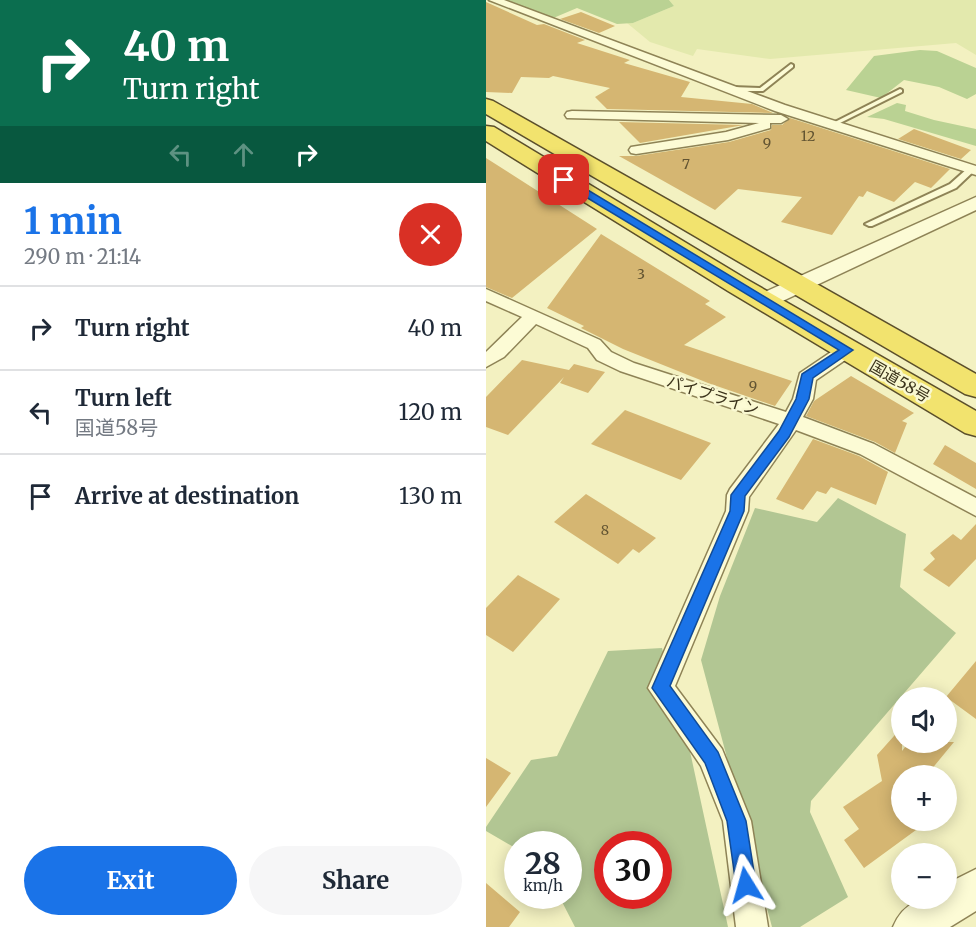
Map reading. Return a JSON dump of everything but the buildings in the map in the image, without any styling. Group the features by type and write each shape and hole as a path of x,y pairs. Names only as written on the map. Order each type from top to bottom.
{"highway":[{"name":"国道58号","path":"486,105 976,387"},
{"name":"国道58号","path":"486,132 764,301 976,426"}],"street":[{"path":"494,0 796,114 973,171"},
{"path":"636,150 728,136 796,114"},
{"path":"572,115 781,119"},
{"path":"764,301 976,203"},
{"name":"パイプライン","path":"486,294 594,344 604,356 627,367 790,420 867,449 976,508"},
{"path":"486,362 532,317"},
{"path":"752,927 737,821 733,810 712,758 661,688 737,511 738,495 784,434 803,399 807,376 847,350"},
{"path":"913,927 976,889"}],"lane":[{"path":"732,89 760,90 791,66"},
{"path":"832,125 900,91"},
{"path":"869,224 953,186 973,171"}],"green space":[{"path":"506,0 669,0 674,6 633,23 617,24 577,8 551,19"},
{"path":"669,0 976,0 976,55 956,43 770,59 697,49 693,56 650,42 627,23 633,23 674,6"},
{"path":"920,50 937,51 976,68 976,94 967,99 939,87 904,80 881,98 846,90 874,56"},
{"path":"897,103 906,105 905,111 976,129 976,146 884,119 867,117"},
{"path":"838,498 906,534 900,587 956,633 909,687 891,687 891,708 811,801 810,812 848,897 800,927 772,927 701,660 720,596 755,508 817,522"},
{"path":"662,648 691,756 728,927 575,927 566,909 582,909 582,831 504,831 504,841 486,831 486,827 531,760 557,756 608,651"}],"route":[{"path":"564,180 847,350 807,376 803,399 784,434 738,495 737,511 661,688 712,758 737,821 746,885"}]}
